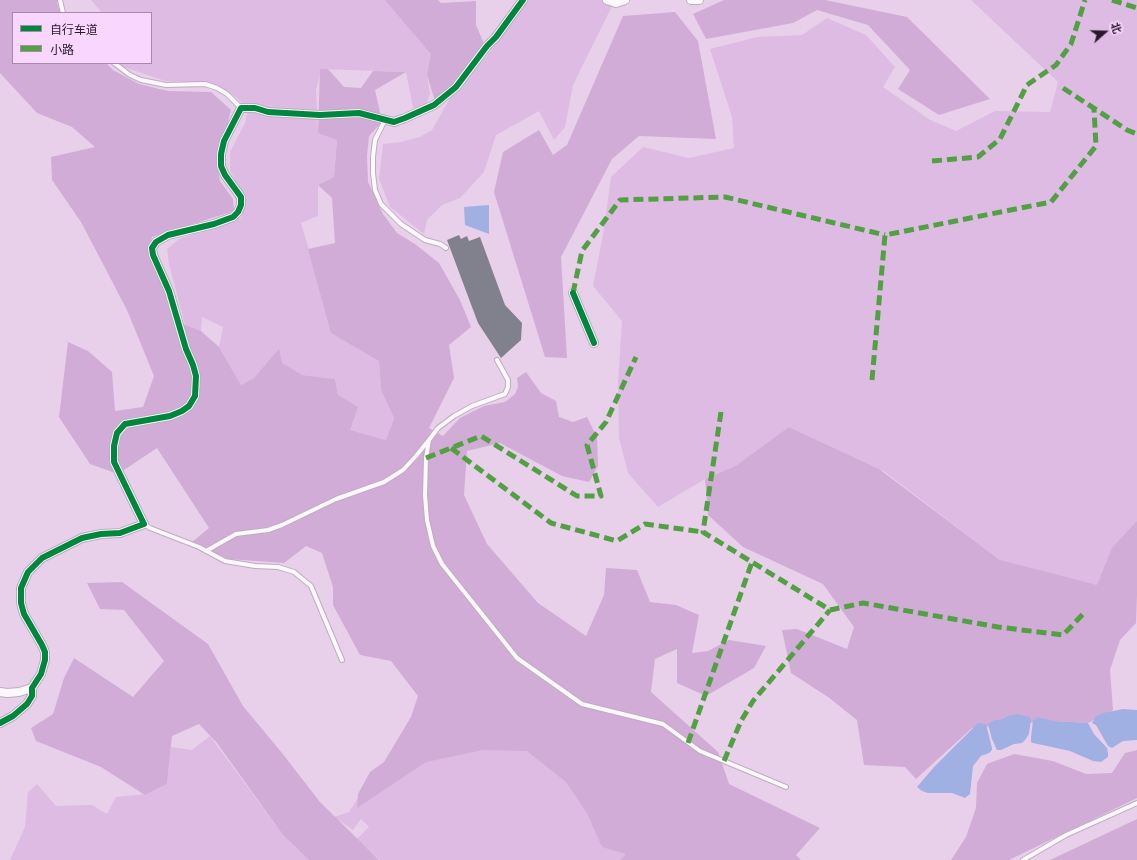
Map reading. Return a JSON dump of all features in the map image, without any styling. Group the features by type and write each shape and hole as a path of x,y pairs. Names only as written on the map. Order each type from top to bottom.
{"street":[{"path":"0,723 13,716 27,704 32,696 32,688 41,674 45,660 45,652 42,645 24,614 21,604 21,588 28,572 42,558 82,538 101,534 120,534 144,524 114,462 114,446 118,433 124,424 170,416 182,411 189,406 192,401 196,387 196,376 193,365 186,349 169,291 153,255 152,248 156,242 168,235 220,223 233,217 238,212 241,205 241,197 225,175 221,166 221,154 224,141 241,108 255,108 268,112 320,115 359,113 394,122 405,118 434,105 460,83 523,0"},
{"path":"607,0 616,3 624,0"},
{"path":"691,0 699,0"},
{"path":"573,293 594,343"},
{"path":"0,692 19,692 32,688"}],"lane":[{"path":"60,0 63,12"},
{"path":"115,64 130,75 141,80 166,85 205,84 217,88 241,108"},
{"path":"385,120 375,140 373,157 375,190 381,204 397,220 425,240 440,244 446,248"},
{"path":"206,551 236,534 268,530 282,525 336,499 384,482 403,470 430,440 438,428 454,416 472,406 504,394 508,387 508,380 497,360"},
{"path":"430,440 426,458 425,494 427,520 433,546 442,564 516,658 582,704 663,724 700,751 786,787"},
{"path":"144,524 150,528 199,547 225,561 255,566 278,567 294,572 311,586 342,660"},
{"path":"1023,860 1066,835 1137,803"}],"shaded area":[{"path":"0,0 58,0 57,3 61,12 12,12 12,64 107,64 113,70 139,84 168,91 211,92 231,110 217,165 220,181 233,199 234,211 152,237 148,255 180,323 201,331 219,347 241,385 254,378 279,349 282,363 302,375 335,379 338,395 358,407 350,430 386,440 394,418 381,390 379,361 331,333 308,249 335,243 332,198 318,185 334,177 337,140 318,133 320,69 328,69 344,87 361,88 373,71 406,72 375,90 381,123 369,136 367,156 368,182 383,214 397,233 415,244 439,263 460,300 471,327 449,345 454,378 429,428 443,436 460,418 484,406 505,402 515,394 518,387 517,378 526,372 541,393 556,401 559,417 573,422 587,417 597,437 598,466 589,482 562,476 500,443 467,451 464,495 487,544 538,603 586,636 604,595 606,568 637,570 650,602 676,605 699,615 692,653 708,651 729,640 766,646 754,668 706,696 677,683 677,649 655,659 651,692 718,752 729,784 820,828 796,855 801,860 620,860 626,854 602,847 587,813 566,782 527,751 483,750 426,762 357,808 358,794 370,772 384,762 411,717 418,696 391,661 360,655 333,605 333,587 322,553 306,546 284,563 228,559 192,542 209,528 157,448 118,474 90,464 59,417 68,342 88,351 112,372 115,411 143,407 154,376 127,310 81,222 52,180 51,157 95,147 72,127 37,113 0,73"},
{"path":"91,0 385,0 408,24 432,54 427,75 430,94 425,106 413,108 406,72 321,69 316,90 318,133 337,139 334,177 318,185 318,216 301,223 320,287 356,345 379,361 381,390 394,418 386,440 349,430 338,395 335,379 302,375 258,376 241,385 219,347 223,327 202,317 201,331 185,325 169,264 167,249 179,239 241,218 246,202 230,170 230,152 245,123 248,109 236,97 211,83 165,81 121,66 119,64 152,64 152,12 101,12"},
{"path":"385,0 438,0 441,3 476,1 476,25 485,46 459,81 435,101 427,75 431,54"},
{"path":"528,0 615,0 573,85 565,127 554,140 539,111 496,135 484,172 460,198 442,205 427,220 424,234 390,207 379,179 383,144 401,142 420,137 432,130 453,93 485,58"},
{"path":"724,0 825,0 907,17 990,99 939,115 898,89 910,70 868,25 817,10 793,23 706,39 693,14"},
{"path":"971,0 1137,0 1137,526 1105,587 1005,564 885,472 789,427 752,458 705,479 658,507 628,473 619,438 618,383 622,321 593,286 604,229 611,177 643,147 689,158 734,148 732,117 710,49 757,37 802,35 827,18 866,35 895,67 883,87 930,120 956,131 995,111 1050,112 1058,82"},
{"path":"675,12 698,41 716,139 639,136 612,159 561,257 567,358 545,357 494,192 503,152 539,130 553,155 567,145 623,16"},
{"path":"789,427 879,469 1000,560 1097,585 1112,548 1137,521 1136,623 1120,640 1110,670 1113,710 1088,723 1054,721 972,728 916,779 905,767 864,765 857,720 828,697 791,673 782,630 797,629 847,649 854,627 823,584 743,547 708,515 705,479 737,465"},
{"path":"122,582 208,644 243,706 320,802 379,860 309,860 283,835 217,743 199,724 172,736 167,784 145,795 101,767 36,741 31,728 53,714 64,678 74,658 133,697 164,661 124,610 100,609 87,583"},
{"path":"210,736 283,835 309,860 10,860 25,827 28,792 37,784 56,806 92,805 107,814 116,797 147,794 167,784 171,747 192,750"},
{"path":"424,741 532,742 575,777 633,860 380,860 357,839 369,827 361,819 353,830 334,817 349,812 358,798"},
{"path":"1137,750 1137,798 1009,860 951,860 966,837 976,808 977,783 987,764 1014,754 1053,761 1086,774 1112,773 1125,753"},
{"path":"1137,819 1137,860 1050,860"}],"water":[{"path":"489,205 489,234 465,225 464,207"},
{"path":"1123,709 1137,710 1137,740 1123,741 1112,748 1108,746 1096,725 1092,723 1096,716"},
{"path":"1018,714 1030,717 1029,734 1022,743 997,750 988,724 995,720 1000,720"},
{"path":"1038,717 1054,721 1088,723 1094,734 1107,748 1108,757 1101,762 1093,761 1070,751 1031,742 1033,721"},
{"path":"978,723 986,724 992,750 981,756 973,766 970,794 965,798 952,793 928,793 917,787 934,767"}],"building":[{"path":"459,235 461,239 467,236 469,241 480,237 505,305 522,323 521,340 501,358 478,323 447,240"}],"marked path":[{"path":"932,161 978,157 1000,139 1027,85 1056,65 1071,44 1085,0"},
{"path":"1112,0 1137,8"},
{"path":"1063,88 1127,130 1137,134"},
{"path":"872,380 885,235 1051,202 1096,146 1094,109"},
{"path":"573,293 582,251 620,200 725,197 885,235"},
{"path":"426,458 481,436 577,496 601,496 587,445 606,422 636,357"},
{"path":"721,412 703,532 830,610 863,603 998,627 1063,635 1086,611"},
{"path":"451,448 551,523 617,541 645,524 703,532"},
{"path":"688,743 752,562"},
{"path":"724,761 741,721 753,701 830,610"}],"cycle path":[{"path":"0,723 13,716 27,704 32,696 32,688 41,674 45,660 45,652 24,614 21,603 21,588 28,572 42,558 82,538 101,534 120,533 144,524 114,462 114,446 117,433 125,424 170,416 182,411 189,406 195,396 196,376 193,365 186,349 169,291 153,255 152,248 156,242 168,235 214,224 233,217 238,212 241,205 241,197 225,175 221,166 221,154 224,141 241,108 255,108 268,112 320,115 359,113 394,122 405,118 434,105 456,87 523,0"},
{"path":"573,293 594,343"}]}
